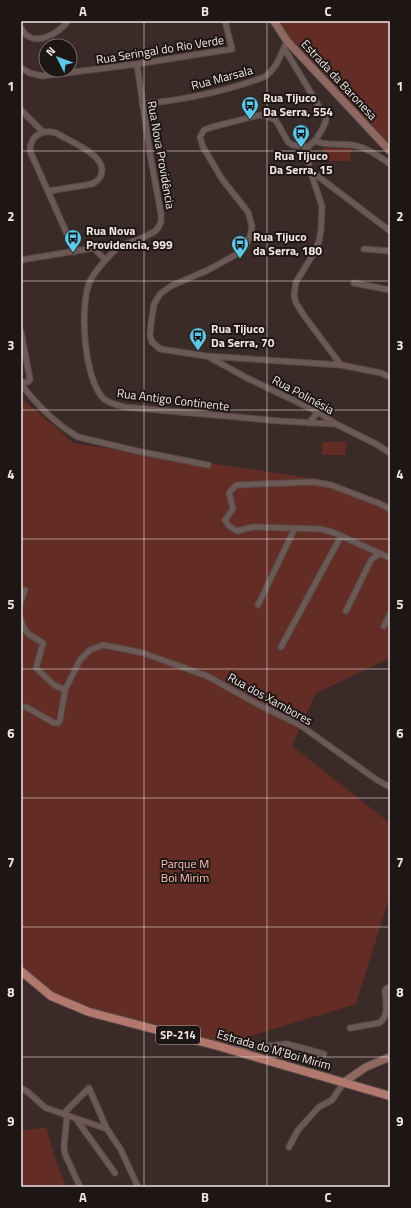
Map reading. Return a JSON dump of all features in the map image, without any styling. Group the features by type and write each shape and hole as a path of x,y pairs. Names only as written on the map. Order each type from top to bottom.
{"main road":[{"name":"Estrada da Baronesa","path":"274,21 286,44 390,151"},
{"name":"Estrada do M'Boi Mirim","path":"21,970 51,996 89,1012 230,1050 390,1096"},
{"path":"344,1082 366,1068 390,1057"}],"street":[{"path":"21,28 26,36 31,39 40,38 53,34 68,21"},
{"name":"Rua Seringal do Rio Verde","path":"21,68 30,73 42,76 137,64 232,49 225,21"},
{"path":"286,44 326,117 326,122 315,141 307,147 293,145 288,142 274,120 263,115 204,130 201,134 201,142 203,147 222,179 248,212 252,226 250,237 239,253 208,270 170,286 160,294 154,304 150,336 152,342 160,348 206,356 341,365 381,373 390,377"},
{"name":"Rua Marsala","path":"142,104 192,98 218,92 264,77 274,68 286,44"},
{"name":"Rua Nova Providência","path":"21,260 94,248 119,246 149,235 158,228 161,222 162,214 150,154 137,64"},
{"path":"21,110 43,132"},
{"path":"49,191 92,184 98,181 101,177 101,166 95,156 86,150 56,133 43,132 36,135 30,145 30,150 75,252"},
{"path":"315,141 328,144 350,144 366,148 390,164"},
{"path":"307,147 311,171 322,206 321,230 319,241 314,252 296,282 294,295 296,303 305,317 341,365"},
{"path":"311,171 390,231 390,237"},
{"name":"Rua Antigo Continente","path":"119,246 105,260 90,280 84,300 83,316 87,358 96,387 104,399 124,407 218,416 336,424"},
{"path":"94,248 105,260"},
{"path":"364,249 390,251"},
{"path":"354,284 390,290"},
{"path":"21,332 30,379 29,381 23,383 43,410 70,432 78,437 137,451 208,465"},
{"name":"Rua Polinésia","path":"206,356 247,378 318,412 336,424 369,440 390,453"},
{"path":"309,423 318,412"},
{"path":"390,509 331,485 314,482 236,485 229,493 233,509 225,520 229,526 237,531 253,527 320,529 390,558"},
{"path":"258,605 295,528"},
{"path":"281,647 340,536"},
{"path":"346,611 371,560 380,553"},
{"path":"21,601 25,590"},
{"path":"384,626 390,614"},
{"path":"21,620 23,629 26,633 43,643 36,668 54,685 65,690"},
{"name":"Rua dos Xambores","path":"26,707 54,723 58,723 60,720 65,690 80,660 90,650 102,645 129,650 193,670 207,676 300,725 377,780 390,787"},
{"path":"350,1028 383,1021 386,1014 384,990 389,986"},
{"path":"230,1050 287,1044 324,1054"},
{"path":"289,1147 298,1130 320,1106 332,1100 344,1082"},
{"path":"21,1088 33,1095 41,1104 65,1115 107,1129"},
{"path":"80,1187 65,1154 65,1115 89,1088 107,1129 122,1153 138,1187"},
{"path":"76,1118 115,1173"}],"green space":[{"path":"278,21 390,21 390,149 296,48"},
{"path":"323,148 351,148 350,161 323,161"},
{"name":"Parque M Boi Mirim","path":"21,398 73,443 323,480 390,505 390,658 316,693 292,746 390,823 390,895 356,1004 218,1046 86,1016 46,998 21,974"},
{"path":"323,442 346,442 345,455 322,455"},
{"path":"46,1127 66,1187 21,1187 21,1131"}],"place":[{"name":"Rua Tijuco Da Serra, 554","path":"250,120"},
{"name":"Rua Tijuco Da Serra, 15","path":"301,148"},
{"name":"Rua Nova Providencia, 999","path":"73,253"},
{"name":"Rua Tijuco da Serra, 180","path":"240,259"},
{"name":"Rua Tijuco Da Serra, 70","path":"198,351"}]}
